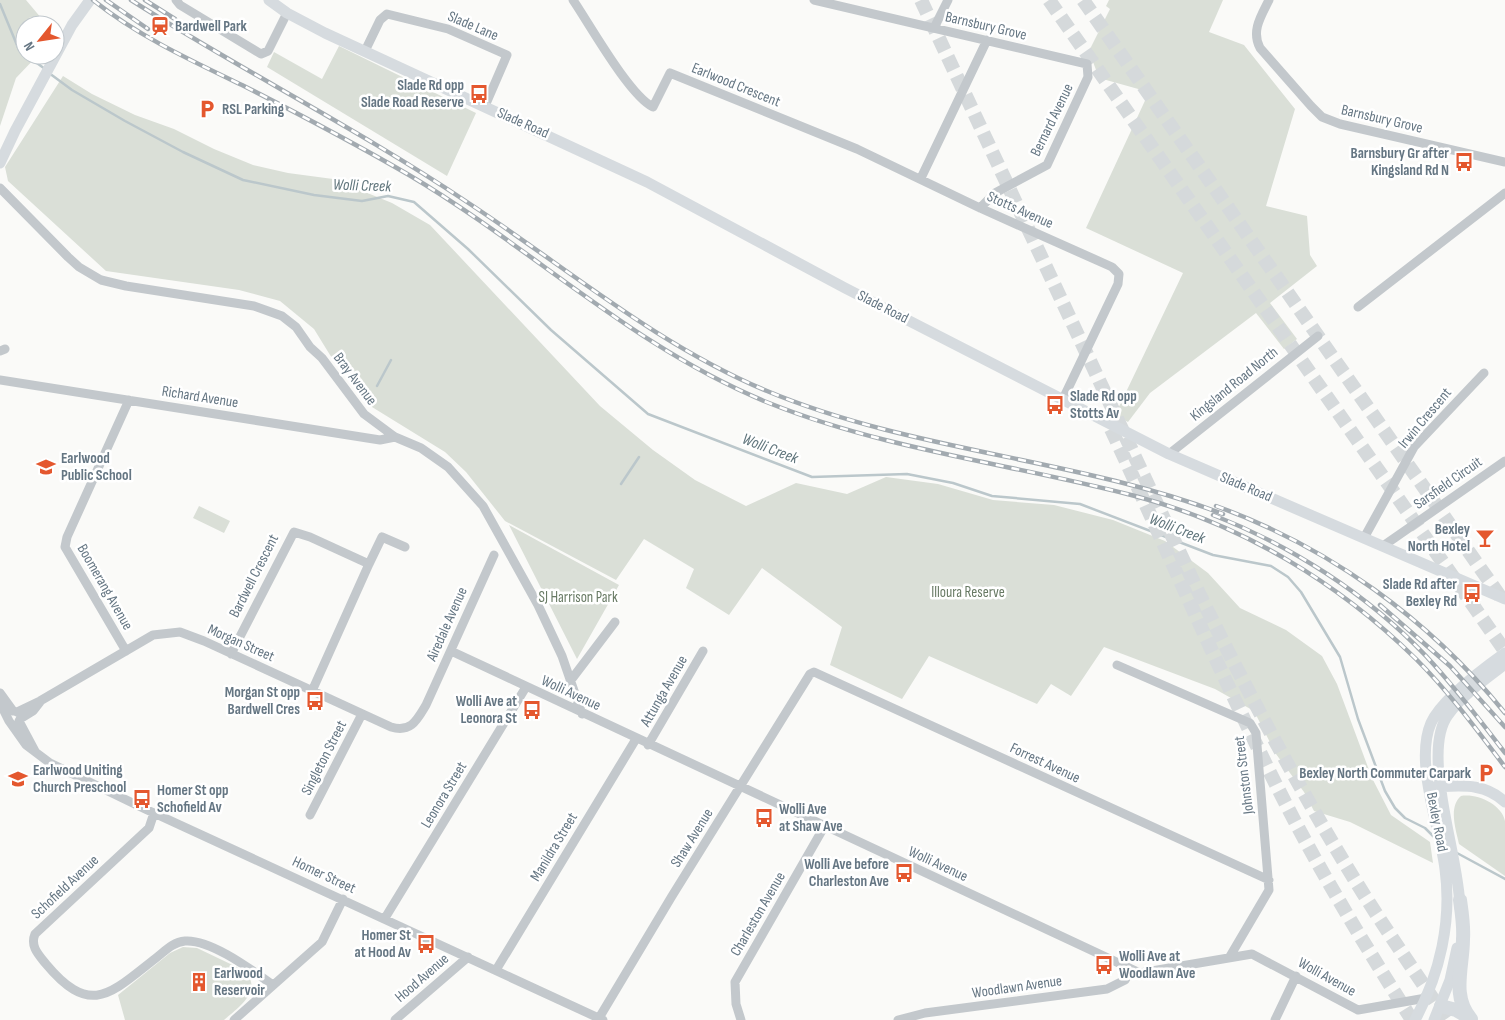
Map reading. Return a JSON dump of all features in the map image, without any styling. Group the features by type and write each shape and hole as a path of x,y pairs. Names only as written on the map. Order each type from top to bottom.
{"highway":[{"path":"1460,900 1464,941 1459,997 1463,1009 1472,1019"},
{"path":"1441,1006 1456,1010 1472,1019"}],"main road":[{"path":"0,163 14,131 62,44 90,0"},
{"name":"Slade Road","path":"269,0 287,13 325,33 647,182 1169,454 1505,598"},
{"path":"0,149 14,131"},
{"name":"Bexley Road","path":"1427,1009 1447,921 1447,891 1443,855 1437,828 1435,787 1438,743 1447,707 1482,677 1505,653"},
{"name":"Bexley Road","path":"1482,677 1505,664"},
{"path":"1435,787 1464,785 1483,788 1496,794 1505,802"},
{"name":"Bexley Road","path":"1434,1020 1441,1006 1453,969 1458,939 1460,900 1450,834 1435,787"},
{"path":"1416,1019 1427,1009 1441,985 1451,952 1458,939"},
{"path":"1427,1009 1441,1006"}],"street":[{"path":"176,0 180,5 212,26 261,54 268,51 287,13"},
{"name":"Earlwood Crescent","path":"573,0 628,81 647,104 653,106 670,73 857,149 921,178"},
{"name":"Barnsbury Grove","path":"814,0 1079,61 1087,64 1088,70"},
{"path":"934,28 948,0"},
{"name":"Barnsbury Grove","path":"1269,0 1257,26 1256,40 1311,106 1330,121 1505,162"},
{"name":"Slade Lane","path":"365,51 380,20 387,14 448,29 507,56 485,106"},
{"path":"921,178 986,40"},
{"name":"Bernard Avenue","path":"980,208 995,193 1047,165 1088,77 1088,70"},
{"name":"Stotts Avenue","path":"921,178 980,208 1112,267 1119,274 1118,284 1063,399"},
{"name":"Bray Avenue","path":"0,188 68,257 79,267 101,280 254,306 282,316 296,327 312,349 322,358 346,394 364,414 395,437 421,448 448,467 483,506 538,605 571,680 582,714"},
{"path":"1358,307 1505,193"},
{"name":"Kingsland Road North","path":"1169,454 1318,336"},
{"name":"Irwin Crescent","path":"1364,538 1414,447 1484,373"},
{"name":"Richard Avenue","path":"0,380 380,440 395,437"},
{"name":"Boomerang Avenue","path":"126,651 65,547 67,537 129,400"},
{"name":"Sarsfield Circuit","path":"1383,546 1505,461"},
{"name":"Bardwell Crescent","path":"231,654 294,532 310,537 369,564"},
{"path":"312,691 382,537 405,547"},
{"name":"Airedale Avenue","path":"426,705 494,554"},
{"path":"571,680 615,622"},
{"name":"Morgan Street","path":"15,717 33,711 40,701 153,635 174,632 186,634 391,727 403,729 413,725 426,705"},
{"name":"Wolli Avenue","path":"451,651 648,745 1144,974 1230,958 1257,955 1358,1010 1427,1009"},
{"name":"Attunga Avenue","path":"648,745 703,651"},
{"name":"Johnston Street","path":"1117,665 1250,724 1256,733 1269,890 1230,958"},
{"name":"Forrest Avenue","path":"810,674 814,672 820,674 1269,880"},
{"name":"Shaw Avenue","path":"602,1019 739,787 810,674"},
{"name":"Leonora Street","path":"385,918 526,687"},
{"name":"Homer Street","path":"0,693 15,717 26,745 50,763 154,813 602,1019"},
{"name":"Homer Street","path":"0,703 15,717"},
{"name":"Singleton Street","path":"310,815 362,714"},
{"name":"Manildra Street","path":"496,970 636,739"},
{"name":"Schofield Avenue","path":"154,813 149,828 35,934 32,940 42,959 71,989 80,994 98,995 115,990 172,945 188,941 202,944 221,953 244,965 273,985"},
{"name":"Charleston Avenue","path":"741,1020 736,1004 735,982 824,827"},
{"path":"234,1020 322,942 343,899"},
{"name":"Hood Avenue","path":"395,1020 468,957"},
{"name":"Woodlawn Avenue","path":"898,1020 925,1013 1107,989 1125,980 1131,969"},
{"path":"1275,1020 1296,976"}],"green space":[{"path":"0,0 26,0 39,15 15,15 15,65 28,65 16,78 0,126"},
{"path":"1109,0 1223,0 1209,32 1244,45 1295,109 1266,206 1307,216 1310,255 1317,266 1270,303 1297,339 1284,349 1256,313 1150,393 1128,422 1115,415 1183,273 1086,228 1149,92 1099,78 1089,51 1110,9 1106,6"},
{"path":"339,46 476,113 447,176 267,67 274,52 322,79"},
{"name":"Illoura Reserve","path":"63,76 92,94 135,115 174,129 214,149 253,165 288,173 333,179 392,203 430,225 600,406 653,450 695,480 746,506 796,483 847,494 886,477 938,484 993,500 1054,505 1113,520 1165,541 1208,573 1240,608 1286,630 1322,656 1337,684 1372,778 1391,815 1430,842 1433,863 1350,822 1314,811 1304,792 1276,754 1254,711 1215,689 1104,647 1071,696 1051,684 1037,704 929,656 902,699 830,665 842,627 762,568 729,615 686,588 694,569 644,539 616,580 505,521 466,472 445,452 372,407 330,355 314,329 280,301 239,290 106,271 8,181 5,167"},
{"path":"199,506 230,521 224,533 193,518"},
{"name":"SJ Harrison Park","path":"509,525 619,585 577,659"},
{"path":"1461,796 1474,796 1488,801 1503,815 1505,821 1505,876 1459,844 1454,812 1457,801"},
{"path":"183,947 197,948 243,970 249,977 251,984 251,991 247,997 224,1020 125,1020 118,995 170,953"}],"waterway":[{"name":"Wolli Creek","path":"0,4 15,40"},
{"name":"Wolli Creek","path":"40,65 45,69"},
{"name":"Wolli Creek","path":"49,73 72,90 125,121 183,152 243,180 314,195 362,201 388,196 414,202 468,249 551,330 648,414 812,477 907,474 953,483 992,496 1080,504 1213,555 1271,566 1288,577 1301,592 1340,657 1358,719 1385,791 1395,808 1405,818 1425,828 1434,837"},
{"path":"377,386 391,360"},
{"path":"621,484 639,457"},
{"name":"Wolli Creek","path":"1457,853 1505,879"}],"tunnel":[{"path":"921,0 1195,585 1266,725 1344,862 1381,922 1447,1020"},
{"path":"1049,0 1505,651"},
{"path":"1083,0 1504,602"},
{"path":"1111,429 1220,669 1266,765 1319,865 1412,1020"}],"railway":[{"path":"93,0 128,25 165,47 305,118 409,175 498,233 628,326 673,355 720,381 769,403 858,433 904,445 1089,485 1174,508 1213,522 1286,559 1354,605 1416,659 1451,698 1505,767"},
{"path":"106,0 148,29"},
{"path":"131,0 426,175 650,328 688,351 767,391 822,412 879,428 1110,480 1167,495 1223,514"},
{"path":"145,0 175,19"},
{"path":"1216,506 1298,542 1374,590 1410,617 1444,647 1505,713"},
{"path":"1213,515 1242,527 1300,557 1354,592 1379,612 1403,633 1436,667 1467,703 1505,753"},
{"path":"1380,605 1450,666 1505,727"}],"place":[{"name":"Bardwell Park","path":"160,26"},
{"name":"Slade Rd opp Slade Road Reserve","path":"479,94"},
{"name":"RSL Parking","path":"207,109"},
{"name":"Barnsbury Gr after Kingsland Rd N","path":"1464,162"},
{"name":"Slade Rd opp Stotts Av","path":"1055,405"},
{"name":"Earlwood Public School","path":"46,467"},
{"name":"Bexley North Hotel","path":"1485,538"},
{"name":"Slade Rd after Bexley Rd","path":"1472,593"},
{"name":"Morgan St opp Bardwell Cres","path":"315,701"},
{"name":"Wolli Ave at Leonora St","path":"532,710"},
{"name":"Bexley North Commuter Carpark","path":"1486,773"},
{"name":"Earlwood Uniting Church Preschool","path":"18,779"},
{"name":"Homer St opp Schofield Av","path":"142,799"},
{"name":"Wolli Ave at Shaw Ave","path":"764,818"},
{"name":"Wolli Ave before Charleston Ave","path":"904,873"},
{"name":"Homer St at Hood Av","path":"426,944"},
{"name":"Wolli Ave at Woodlawn Ave","path":"1104,965"},
{"name":"Earlwood Reservoir","path":"199,982"}]}
